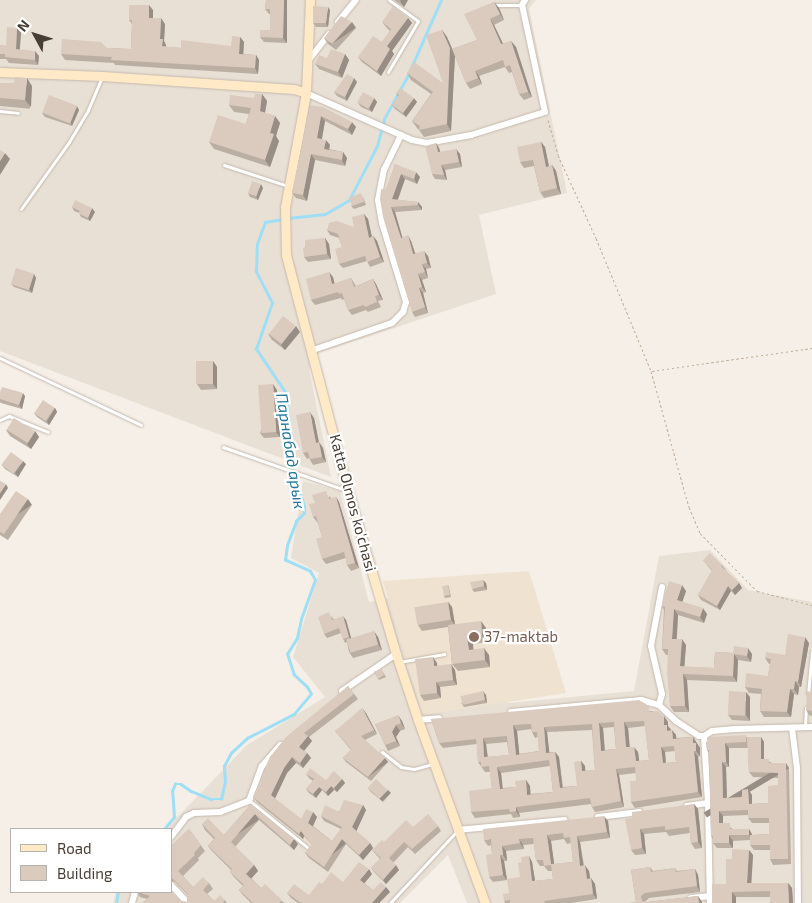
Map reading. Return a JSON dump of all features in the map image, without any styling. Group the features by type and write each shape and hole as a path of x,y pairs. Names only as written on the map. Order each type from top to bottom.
{"street":[{"name":"Katta Olmos ko'chasi","path":"310,0 306,93 285,207 286,255 313,350 348,491 398,658 433,764 484,903"},
{"path":"308,61 356,0"},
{"path":"0,72 102,76 294,89 419,142 440,142 471,135 545,112 524,2"},
{"path":"313,350 392,323 403,312 406,302 382,223 378,200 384,170 401,135"},
{"path":"659,705 662,694 651,646 662,587"},
{"path":"338,694 353,682 398,658"},
{"path":"505,712 641,700 659,705 676,721 699,736 704,736 709,732 720,731 808,727"},
{"path":"418,720 447,718"},
{"path":"792,728 797,768 798,903"},
{"path":"684,899 710,899 708,803 704,736"},
{"path":"172,836 186,817 194,813 220,812 249,801 262,766 287,737"},
{"path":"679,807 708,803"},
{"path":"590,818 649,811"},
{"path":"457,830 572,819"},
{"path":"172,886 188,903"}],"lane":[{"path":"388,72 418,21 389,0"},
{"path":"488,6 524,2"},
{"path":"21,209 69,142 88,110 102,76"},
{"path":"0,111 18,113"},
{"path":"224,166 289,186"},
{"path":"0,358 141,425"},
{"path":"0,420 9,416 48,432"},
{"path":"223,447 348,491"},
{"path":"808,727 812,652"},
{"path":"398,658 444,654"},
{"path":"382,752 401,767 414,769 433,764"},
{"path":"249,801 307,847"},
{"path":"390,903 457,830"}],"path":[{"path":"545,112 558,155 596,238 651,371 689,507 700,533 757,591 812,605"},
{"path":"651,371 812,348"}],"shaded area":[{"path":"0,0 536,0 529,9 567,193 479,215 496,294 319,353 309,369 331,477 0,351"},
{"path":"303,481 340,491 369,602 489,578 508,703 634,691 659,556 710,550 748,590 812,602 812,903 467,903 448,855 400,903 113,903 116,893 172,893 172,828 167,828 247,745 325,697 293,657 319,573 291,558"},
{"name":"37-maktab","path":"529,571 566,693 423,715 383,581"}],"building":[{"path":"266,0 284,0 283,38 260,37 260,30 270,30 270,9 265,9"},
{"path":"494,2 500,14 490,19 501,44 511,41 528,92 519,94 510,65 505,67 503,60 475,71 478,78 466,83 452,49 477,40 464,14"},
{"path":"129,5 149,5 149,18 161,18 160,39 163,39 162,46 181,48 181,40 231,46 232,36 240,37 239,54 256,55 255,68 111,60 112,57 61,54 62,39 101,42 107,48 131,49 132,20 129,20"},
{"path":"313,6 328,7 326,23 313,23"},
{"path":"393,6 408,18 387,46 390,49 377,71 358,57 373,36 382,42 391,29 382,22"},
{"path":"341,16 352,22 332,44 324,38"},
{"path":"7,27 17,28 16,49 35,51 35,60 5,57 5,54 0,54 0,45 6,46"},
{"path":"442,30 450,48 447,124 419,130 420,126 412,121 433,92 407,73 414,62 443,83 426,35"},
{"path":"331,49 345,54 338,72 315,64 319,55 327,58"},
{"path":"347,74 354,78 345,97 334,92"},
{"path":"15,77 27,78 25,100 0,98 0,83 14,83"},
{"path":"400,88 414,98 403,113 392,105 399,95 396,93"},
{"path":"363,92 374,98 369,109 357,102"},
{"path":"255,94 262,94 260,111 275,116 270,133 274,134 265,160 209,142 218,115 246,124 251,108 229,105 230,95 254,98"},
{"path":"49,95 77,106 70,123 42,113"},
{"path":"310,105 323,107 352,122 348,129 321,116 317,138 326,140 324,149 343,152 342,160 311,154 303,195 292,193"},
{"path":"541,142 546,167 552,165 557,188 540,192 533,160 520,162 517,147"},
{"path":"436,143 438,152 456,149 459,162 441,165 444,175 432,174 425,146"},
{"path":"0,150 5,153 0,161"},
{"path":"395,164 416,172 414,179 401,174 392,199 418,202 418,205 391,207 401,238 408,235 413,254 424,251 427,263 422,264 425,272 418,274 422,287 419,288 425,307 412,312 383,217 380,199 381,189 386,190"},
{"path":"252,181 261,184 257,196 248,193"},
{"path":"361,193 364,201 352,206 349,198"},
{"path":"75,200 92,208 88,218 78,213 80,211 72,207"},
{"path":"364,214 369,238 373,236 380,257 367,262 365,256 339,264 335,249 342,247 338,234 327,230 329,223 337,221 354,227 352,217"},
{"path":"325,238 327,254 304,257 303,248 305,247 305,240"},
{"path":"16,268 34,274 29,290 11,284"},
{"path":"329,272 332,284 351,278 354,287 373,279 379,295 375,296 377,302 365,307 364,305 348,310 342,293 339,294 338,292 311,300 306,279"},
{"path":"283,316 296,326 281,344 269,334"},
{"path":"196,361 213,361 213,384 196,384"},
{"path":"273,384 276,432 261,433 258,385"},
{"path":"2,387 23,393 19,405 0,399"},
{"path":"43,400 55,408 46,421 34,413"},
{"path":"310,412 316,443 319,442 322,457 310,459 308,452 303,453 296,415"},
{"path":"14,418 35,431 28,443 7,430"},
{"path":"11,452 23,461 13,474 1,465"},
{"path":"0,481 6,484 0,493"},
{"path":"16,491 28,499 4,534 0,532 0,514"},
{"path":"326,491 329,499 336,497 355,563 347,565 344,552 322,559 316,539 322,537 316,516 313,517 309,504 315,503 312,495"},
{"path":"710,553 739,583 732,590 728,586 717,606 698,595 712,570 703,560"},
{"path":"483,580 484,586 472,589 470,582"},
{"path":"669,581 682,585 677,600 703,608 700,617 674,609 672,639 682,639 680,666 714,668 715,652 733,653 734,646 748,648 747,656 734,654 733,676 683,674 685,706 670,706 667,672 668,649 662,649 665,607 662,606"},
{"path":"448,585 450,595 444,596 442,586"},
{"path":"448,602 451,620 417,625 414,607"},
{"path":"329,612 332,620 343,616 349,637 343,639 339,628 324,634 318,617"},
{"path":"481,621 482,635 467,637 469,650 484,648 485,660 452,664 448,625"},
{"path":"374,631 378,644 350,653 346,639"},
{"path":"788,634 805,637 798,682 795,681 794,689 790,689 787,712 760,711 762,689 745,687 746,673 768,676 771,659 765,658 766,652 785,655"},
{"path":"433,657 434,666 451,664 453,680 436,682 437,693 420,695 415,659"},
{"path":"381,669 384,675 378,679 374,672"},
{"path":"348,686 354,694 304,733 308,736 299,747 307,753 300,763 292,757 284,768 271,795 301,819 306,809 313,812 308,823 332,841 342,827 321,816 325,805 339,812 344,800 363,805 352,827 370,843 359,855 342,839 324,867 305,853 312,845 301,831 299,834 253,797 270,757 286,737"},
{"path":"483,691 485,700 463,705 461,696"},
{"path":"729,691 746,692 745,716 728,715"},
{"path":"807,691 812,692 812,711 806,710"},
{"path":"639,700 649,706 649,712 657,711 664,716 664,725 667,725 667,731 672,730 673,739 693,737 693,743 696,743 696,751 694,751 698,792 631,802 630,781 636,781 635,767 616,769 621,801 592,807 590,798 516,807 516,811 510,812 509,809 471,812 469,791 492,788 489,766 481,767 481,762 478,762 476,739 439,743 431,719","holes":["644,721 649,760 636,761 634,747 626,747 624,722","614,722 616,749 601,751 599,723","531,724 532,732 537,732 539,751 516,755 513,725","592,724 595,770 582,771 581,761 574,762 577,786 560,788 555,752 546,753 544,727","507,736 509,755 484,757 483,738","674,746 676,762 663,763 661,747","549,760 553,792 527,795 526,780 515,781 516,787 500,789 497,767"]},
{"path":"362,708 374,730 361,736 385,758 368,777 343,758 351,749 335,731"},
{"path":"398,715 401,723 396,725 392,732 396,741 385,745 375,724"},
{"path":"746,735 746,742 725,743 726,762 722,762 723,798 742,797 742,790 748,789 749,804 768,803 768,786 778,785 778,773 749,772 747,737 761,737 761,759 769,759 769,763 786,763 788,859 770,859 770,845 750,845 750,835 769,834 769,818 748,818 748,810 719,811 719,823 730,823 730,829 749,829 749,835 729,835 729,843 713,843 713,836 711,836 709,750 707,750 706,742 708,737"},
{"path":"310,768 326,780 334,771 342,779 334,788 331,786 326,792 319,787 313,794 306,789 314,779 306,774"},
{"path":"376,779 388,790 380,799 368,788"},
{"path":"251,804 294,839 290,845 255,814 231,842 254,865 246,874 261,888 265,884 282,900 279,903 253,903 239,890 244,885 230,872 232,869 208,846 215,838 202,824 208,818 224,835"},
{"path":"694,804 698,842 691,843 689,827 665,830 665,826 640,829 642,848 631,850 625,819 632,818 632,812"},
{"path":"428,814 438,826 412,849 404,842 389,858 396,865 383,880 371,868 381,858 372,850 382,840 384,842 406,820 413,827"},
{"path":"604,816 607,832 577,836 580,866 585,865 587,879 591,878 593,894 544,901 545,903 510,903 510,900 504,901 503,894 509,893 507,879 520,877 518,863 522,862 521,857 529,856 532,881 553,879 551,865 544,866 543,860 536,860 533,838 519,839 520,843 502,846 503,855 500,855 503,875 489,877 486,855 492,854 491,839 484,840 483,829","holes":["563,833 564,838 570,837 573,862 551,864 547,835"]},
{"path":"189,829 201,845 194,853 195,855 178,871 193,887 203,877 209,883 203,890 214,901 220,895 225,900 223,903 142,903 150,896 141,893 172,892 181,901 187,902 188,894 172,878 172,845"},
{"path":"732,849 749,850 747,883 788,883 789,903 770,903 770,891 732,892 732,903 712,903 712,884 726,884 726,859 732,859"},
{"path":"359,862 369,869 360,880 373,890 381,882 386,887 372,903 301,903 287,893 294,884 309,895 319,882 322,884 331,872 343,882"},
{"path":"650,867 651,872 675,868 676,872 695,869 697,886 645,893 641,896 642,901 698,896 699,903 630,903 636,902 631,870"}],"waterway":[{"name":"Парнабад арык","path":"288,218 325,214 349,200 377,146 384,119 407,77 441,0"},
{"name":"Парнабад арык","path":"165,828 174,817 172,791 175,784 181,784 191,791 211,799 221,799 225,782 224,766 231,753 247,738 294,714 311,694 307,687 294,675 287,654 297,638 301,619 315,580 310,571 285,560 287,545 296,521 304,513 304,506 291,468 291,436 285,392 256,349 272,303 256,271 257,244 265,222 283,219"},
{"name":"Парнабад арык","path":"116,903 118,893"}],"place":[{"name":"37-maktab","path":"474,637"}]}
